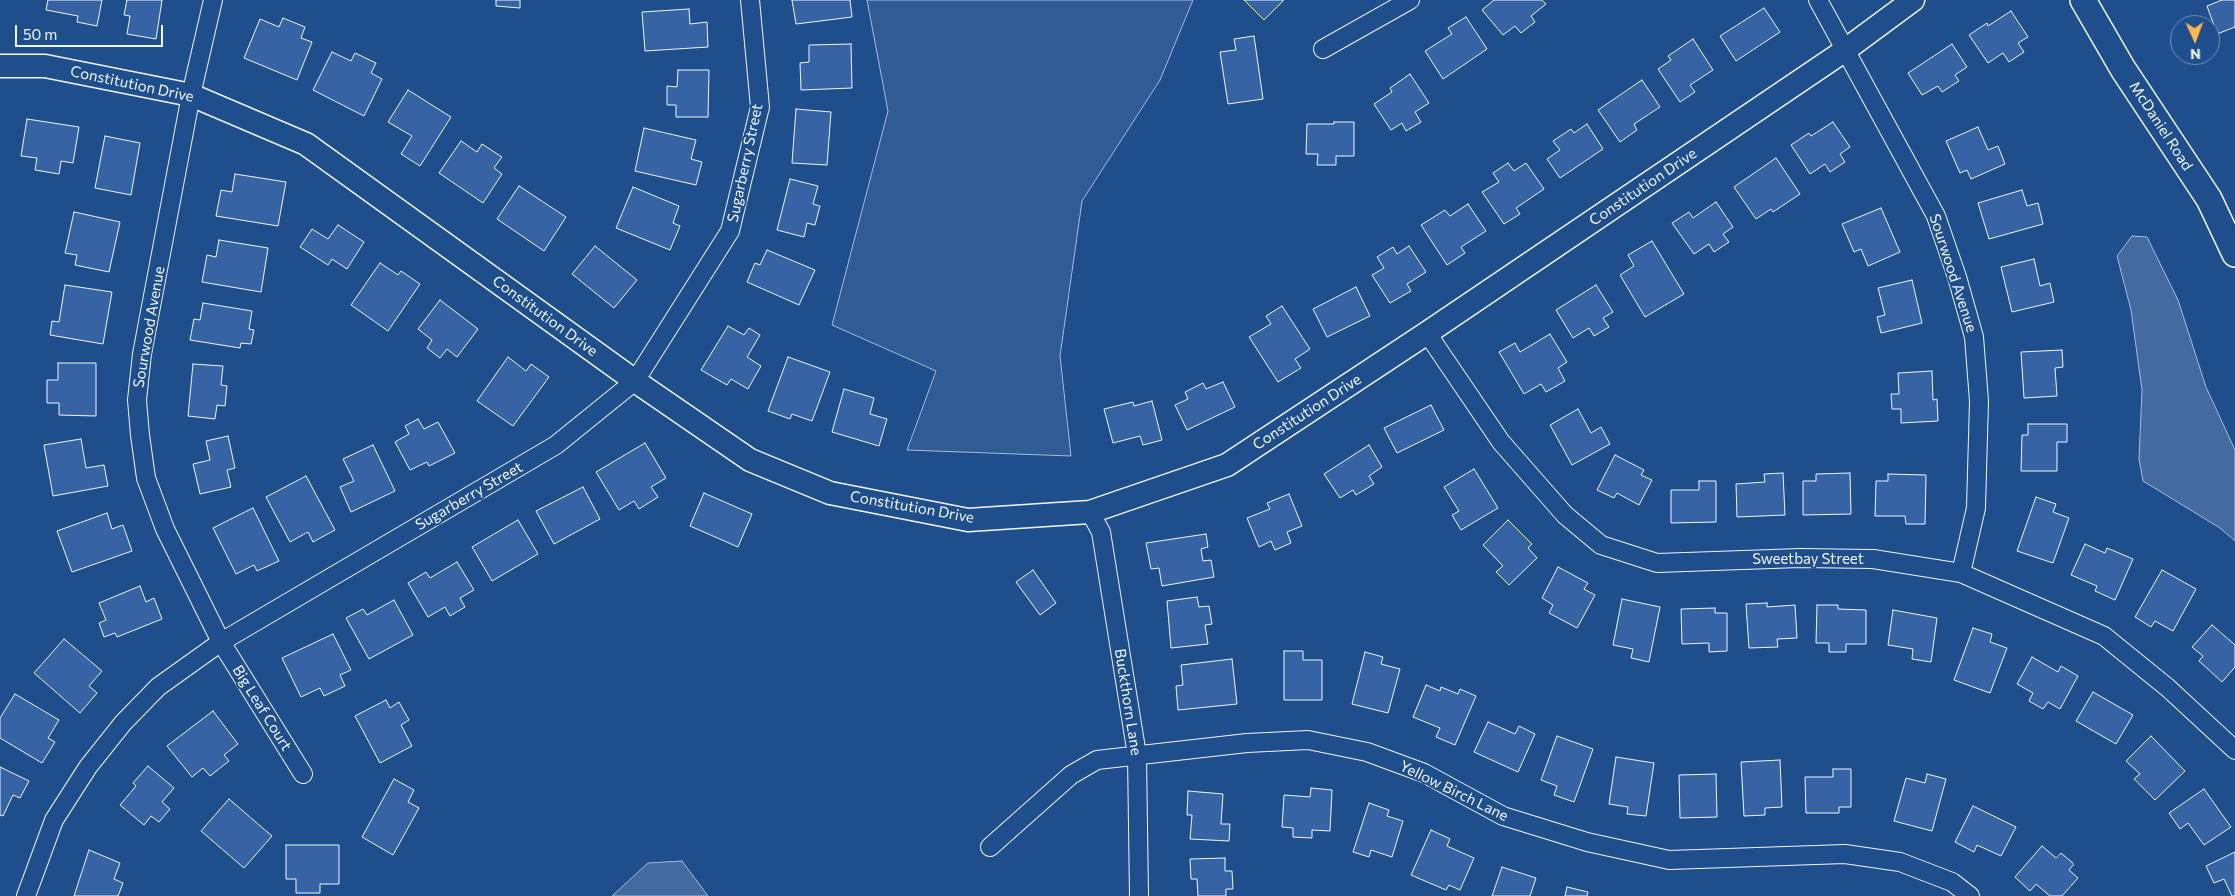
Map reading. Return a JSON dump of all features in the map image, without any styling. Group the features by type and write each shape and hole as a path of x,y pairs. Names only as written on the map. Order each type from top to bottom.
{"main road":[{"name":"McDaniel Road","path":"2083,0 2123,69 2209,199 2235,254"}],"street":[{"name":"Sourwood Avenue","path":"213,0 191,95 142,354 137,400 146,478 165,530 222,642"},
{"name":"Sugarberry Street","path":"26,896 54,820 88,767 123,723 158,687 222,642 556,445 635,381 730,231 760,107 750,0"},
{"path":"1323,49 1410,0"},
{"name":"Sourwood Avenue","path":"1818,0 1844,51 1936,216 1957,277 1974,337 1979,401 1976,508 1962,573"},
{"name":"Constitution Drive","path":"0,66 45,66 191,95 306,144 635,381 750,460 830,493 968,520 1090,512 1227,465 1427,333 1844,51 1913,0"},
{"name":"Sweetbay Street","path":"1427,333 1502,442 1565,515 1601,545 1657,563 1800,558 1872,559 1962,573 2104,636 2168,688 2235,750"},
{"name":"Buckthorn Lane","path":"1090,512 1101,532 1137,755 1139,896"},
{"name":"Big Leaf Court","path":"222,642 303,774"},
{"name":"Yellow Birch Lane","path":"990,847 1071,775 1097,760 1247,742 1308,740 1367,752 1424,773 1503,816 1587,842 1669,860 1845,854 1900,862 1952,882 1970,896"}],"shaded area":[{"path":"867,0 1193,0 1160,80 1082,201 1060,356 1071,456 907,450 936,371 832,325 888,111"},
{"path":"2132,236 2147,237 2178,300 2206,387 2235,450 2235,541 2220,528 2143,481 2139,459 2142,390 2131,310 2117,256"},
{"path":"682,861 708,896 612,896 648,863"}],"building":[{"path":"48,0 102,0 97,26 77,22 78,16 46,10"},
{"path":"127,0 162,0 156,39 127,34 130,16 124,15"},
{"path":"496,0 520,0 520,8 496,6"},
{"path":"792,0 850,0 852,17 796,24"},
{"path":"1244,0 1284,0 1264,20"},
{"path":"1494,0 1542,0 1546,4 1531,16 1535,22 1521,33 1515,26 1503,35 1482,10"},
{"path":"2222,0 2235,0 2235,27 2220,33 2220,15 2210,15 2207,6"},
{"path":"1764,8 1780,32 1736,61 1720,36"},
{"path":"689,9 690,24 707,22 708,47 645,51 642,12"},
{"path":"2011,11 2028,37 2018,43 2024,52 2009,62 2003,53 1988,63 1969,35 1987,23 1988,26"},
{"path":"1466,17 1487,49 1443,79 1425,51 1452,34 1448,28"},
{"path":"283,18 305,27 301,38 312,42 297,80 244,58 260,19 279,27"},
{"path":"1254,36 1263,99 1228,104 1220,52 1236,50 1234,39"},
{"path":"1693,39 1713,70 1690,85 1695,92 1680,102 1658,69 1671,60 1668,56"},
{"path":"851,44 852,88 801,90 800,63 809,62 809,45"},
{"path":"1952,44 1967,67 1955,75 1959,81 1942,92 1938,86 1922,95 1908,73"},
{"path":"332,52 351,61 355,53 376,63 371,73 382,79 364,116 313,90"},
{"path":"678,70 709,70 708,117 676,117 676,105 667,105 667,86 677,87"},
{"path":"1410,74 1429,103 1415,112 1421,122 1406,131 1402,123 1391,130 1374,104 1392,92 1390,88"},
{"path":"1642,80 1660,107 1634,124 1637,130 1620,142 1598,110"},
{"path":"408,90 451,117 420,166 401,154 412,136 388,122"},
{"path":"796,109 831,112 827,165 792,163"},
{"path":"27,119 79,127 73,163 61,161 59,174 35,170 37,158 21,156"},
{"path":"1334,122 1354,122 1354,156 1336,156 1336,165 1317,165 1318,154 1306,154 1307,124 1334,124"},
{"path":"1833,122 1850,147 1840,154 1845,162 1830,172 1825,164 1810,174 1791,145 1809,133 1811,136"},
{"path":"1587,124 1603,149 1560,178 1547,159 1560,150 1553,141 1571,129 1574,133"},
{"path":"1978,127 1988,150 1998,146 2005,164 1971,179 1967,170 1960,173 1946,141"},
{"path":"644,128 696,140 691,159 702,162 696,185 635,171"},
{"path":"105,136 140,143 131,195 95,188"},
{"path":"461,141 477,152 482,144 502,157 494,168 502,174 483,203 439,173"},
{"path":"1776,158 1800,194 1773,212 1771,209 1756,219 1734,187"},
{"path":"1508,163 1514,171 1526,163 1544,189 1516,208 1520,214 1504,224 1482,192 1499,182 1493,173"},
{"path":"235,174 286,182 278,226 216,216 221,190 232,192"},
{"path":"790,179 818,186 813,204 820,206 815,225 807,223 804,237 777,230"},
{"path":"519,186 566,217 544,251 497,219"},
{"path":"633,187 679,206 673,223 680,226 670,250 616,228"},
{"path":"2022,190 2027,206 2038,203 2043,224 1989,239 1978,203"},
{"path":"1716,202 1733,227 1723,234 1729,242 1714,252 1709,244 1694,254 1672,223 1689,212 1693,218"},
{"path":"1468,204 1486,231 1461,247 1465,253 1447,265 1421,225 1445,210 1450,216"},
{"path":"1881,208 1900,252 1868,266 1861,249 1854,252 1842,224"},
{"path":"74,212 120,222 109,272 75,265 77,255 65,253"},
{"path":"338,225 364,242 347,269 332,259 328,265 300,247 312,229 328,239"},
{"path":"219,240 268,248 261,292 202,282 207,255 216,257"},
{"path":"1652,241 1684,294 1645,317 1620,275 1634,266 1628,255"},
{"path":"595,246 637,280 614,308 572,274"},
{"path":"1409,246 1426,272 1407,284 1411,291 1390,303 1372,275 1384,268 1377,257 1393,247 1397,254"},
{"path":"767,250 815,270 799,305 747,282 755,263 760,265"},
{"path":"2034,259 2040,286 2050,283 2054,302 2012,312 2001,267"},
{"path":"380,263 398,275 401,271 420,284 388,331 351,305"},
{"path":"1912,280 1922,323 1881,333 1877,317 1885,315 1878,288"},
{"path":"65,285 112,292 103,344 50,335 52,321 59,322"},
{"path":"1596,285 1613,312 1603,318 1609,327 1594,336 1589,328 1573,338 1556,310"},
{"path":"1356,287 1370,316 1327,337 1313,309"},
{"path":"440,300 478,329 457,357 447,349 440,358 427,348 432,340 418,329"},
{"path":"203,303 252,311 249,329 254,330 251,344 241,343 240,348 190,340 194,319 200,320"},
{"path":"1282,306 1310,349 1295,359 1301,368 1278,382 1249,337 1271,324 1266,316"},
{"path":"728,326 744,335 749,328 760,335 747,357 761,366 748,389 731,379 727,385 701,370"},
{"path":"1550,334 1567,362 1558,368 1565,381 1546,392 1541,384 1524,394 1499,352 1515,343 1520,352"},
{"path":"2062,350 2063,367 2055,368 2057,396 2024,398 2021,352"},
{"path":"508,357 526,371 531,364 549,377 513,426 477,401"},
{"path":"788,357 830,372 812,421 792,414 790,419 768,411"},
{"path":"58,363 96,363 96,416 59,415 59,403 47,403 47,380 58,380"},
{"path":"193,364 223,366 221,385 227,386 225,406 217,405 215,419 188,416"},
{"path":"1932,371 1933,400 1937,399 1938,421 1901,423 1901,409 1892,409 1891,394 1899,394 1898,373"},
{"path":"1223,382 1235,407 1187,430 1175,405 1188,399 1185,392 1203,383 1206,389"},
{"path":"844,389 874,398 870,414 887,419 879,446 832,432"},
{"path":"1152,401 1162,440 1143,445 1140,436 1113,443 1104,409 1133,402 1134,406"},
{"path":"1431,405 1444,430 1397,453 1384,428"},
{"path":"1578,409 1591,433 1601,427 1610,444 1572,465 1550,425"},
{"path":"418,419 424,429 438,422 455,453 429,466 427,462 410,470 395,442 409,434 405,426"},
{"path":"2028,424 2067,424 2067,442 2057,442 2057,471 2021,471 2022,435 2028,435"},
{"path":"228,436 235,468 227,470 231,487 200,494 193,464 210,460 206,441"},
{"path":"81,439 86,468 104,465 108,486 53,496 44,445"},
{"path":"645,443 666,478 651,487 658,497 639,509 634,501 619,510 596,472"},
{"path":"373,445 395,491 351,512 340,487 354,481 343,459"},
{"path":"1369,445 1382,467 1369,476 1374,484 1356,495 1353,490 1340,498 1324,474"},
{"path":"1615,455 1644,470 1641,475 1652,480 1639,505 1617,493 1614,498 1597,490"},
{"path":"1474,469 1498,508 1461,530 1452,515 1459,511 1444,487"},
{"path":"1783,473 1785,515 1737,517 1736,484 1765,482 1764,474"},
{"path":"1850,473 1851,514 1803,515 1803,481 1816,481 1816,474"},
{"path":"1888,474 1926,475 1925,524 1906,524 1905,516 1875,516 1876,481 1888,481"},
{"path":"306,476 335,530 313,542 308,532 290,542 266,497"},
{"path":"1699,481 1716,481 1716,522 1671,523 1671,490 1699,490"},
{"path":"583,487 600,519 554,544 536,511"},
{"path":"704,493 752,514 738,547 690,526"},
{"path":"1289,494 1302,526 1287,532 1291,543 1275,550 1271,541 1259,547 1247,518 1270,509 1267,503"},
{"path":"2036,497 2056,504 2053,512 2069,518 2053,563 2017,551"},
{"path":"253,508 279,561 257,571 254,565 236,574 213,528"},
{"path":"107,513 112,529 123,525 132,551 72,572 57,531"},
{"path":"518,520 538,554 492,581 472,547"},
{"path":"1508,520 1532,544 1528,548 1537,558 1509,585 1496,572 1503,566 1483,545"},
{"path":"1206,534 1208,547 1201,549 1203,561 1211,560 1214,577 1162,586 1159,568 1151,569 1146,543"},
{"path":"2085,544 2105,553 2107,548 2133,559 2115,600 2095,591 2097,586 2071,575"},
{"path":"457,562 474,590 460,598 465,607 450,616 445,607 428,617 408,583 426,572 430,578"},
{"path":"1558,567 1588,583 1584,589 1595,595 1577,628 1549,613 1553,605 1542,598"},
{"path":"1033,570 1056,603 1040,615 1016,582"},
{"path":"2162,570 2196,589 2173,631 2155,621 2151,627 2135,617"},
{"path":"140,586 146,602 154,598 162,619 117,637 115,633 104,637 99,623 106,620 99,603"},
{"path":"1197,597 1199,607 1209,606 1212,624 1205,625 1208,644 1171,648 1167,601"},
{"path":"1622,599 1660,607 1649,662 1631,658 1633,649 1613,645"},
{"path":"394,600 413,635 369,659 346,618 363,609 367,615"},
{"path":"1767,603 1767,607 1795,605 1797,638 1777,639 1778,647 1749,648 1746,604"},
{"path":"1817,605 1838,605 1838,609 1866,610 1866,644 1846,644 1846,652 1829,652 1829,643 1816,643"},
{"path":"1715,608 1715,613 1727,613 1727,651 1709,652 1709,643 1682,644 1681,609"},
{"path":"1893,610 1937,618 1931,662 1912,659 1913,649 1888,645"},
{"path":"2212,625 2235,645 2235,667 2222,682 2199,661 2203,656 2192,647"},
{"path":"1973,628 1992,634 1990,642 2007,648 1990,693 1954,680"},
{"path":"333,634 351,670 340,675 345,686 324,696 320,688 301,697 282,658"},
{"path":"64,639 102,671 89,686 97,693 80,713 34,673"},
{"path":"1284,651 1303,651 1303,660 1322,660 1322,700 1284,700"},
{"path":"1365,652 1383,657 1381,664 1400,669 1388,713 1352,704"},
{"path":"2032,657 2058,672 2061,666 2078,676 2060,709 2048,702 2043,709 2029,701 2033,693 2017,684"},
{"path":"1232,659 1237,704 1178,710 1176,686 1183,685 1181,665"},
{"path":"1426,685 1440,691 1441,687 1458,694 1460,689 1476,696 1455,745 1436,737 1440,728 1413,717"},
{"path":"2093,692 2133,715 2116,744 2076,721"},
{"path":"15,694 59,720 48,738 55,742 42,763 0,738 0,718"},
{"path":"386,700 390,708 399,702 409,720 401,725 412,746 380,763 355,716"},
{"path":"213,711 238,744 224,755 229,761 210,776 203,768 192,777 167,746"},
{"path":"1488,722 1515,734 1519,726 1535,734 1518,772 1474,752"},
{"path":"1557,736 1593,749 1574,802 1554,795 1557,786 1541,780"},
{"path":"2151,736 2185,771 2155,800 2134,779 2140,774 2126,761"},
{"path":"1616,757 1654,763 1646,816 1627,814 1628,807 1609,804"},
{"path":"1780,760 1782,807 1765,808 1765,815 1744,816 1741,762"},
{"path":"148,766 174,788 162,802 170,809 159,822 151,816 144,825 120,805 136,786 133,783"},
{"path":"0,767 29,781 20,798 13,795 3,816 0,815"},
{"path":"1833,769 1851,769 1851,807 1839,807 1839,813 1806,813 1805,777 1833,777"},
{"path":"1716,774 1717,817 1680,818 1679,775"},
{"path":"1927,774 1946,779 1932,831 1894,821 1906,778 1925,783"},
{"path":"394,779 414,790 408,802 419,808 393,855 362,837"},
{"path":"1311,788 1332,790 1330,831 1312,830 1312,838 1293,837 1293,828 1282,827 1284,795 1310,797"},
{"path":"2204,789 2231,827 2204,845 2188,823 2180,829 2169,813"},
{"path":"1188,791 1223,794 1221,824 1230,824 1229,841 1190,839 1192,815 1187,815"},
{"path":"229,799 272,836 244,868 201,831"},
{"path":"1369,803 1389,810 1387,816 1403,821 1392,857 1371,850 1369,857 1353,852"},
{"path":"1973,806 2016,827 2001,856 1977,845 1974,852 1955,842"},
{"path":"1431,830 1450,839 1447,846 1474,858 1460,890 1449,885 1446,890 1411,875"},
{"path":"286,845 339,845 339,884 320,884 320,893 296,893 296,879 286,879"},
{"path":"2042,846 2056,858 2061,853 2074,864 2069,870 2078,878 2062,896 2050,896 2036,884 2030,891 2015,877"},
{"path":"89,850 120,863 114,879 123,883 118,896 74,896"},
{"path":"2235,852 2235,896 2232,896 2224,879 2214,883 2206,866"},
{"path":"1225,858 1225,871 1232,871 1233,889 1226,889 1226,896 1198,896 1197,879 1191,879 1190,859"},
{"path":"1502,867 1536,878 1530,896 1492,896"},
{"path":"1567,887 1588,892 1587,896 1565,896"}]}
